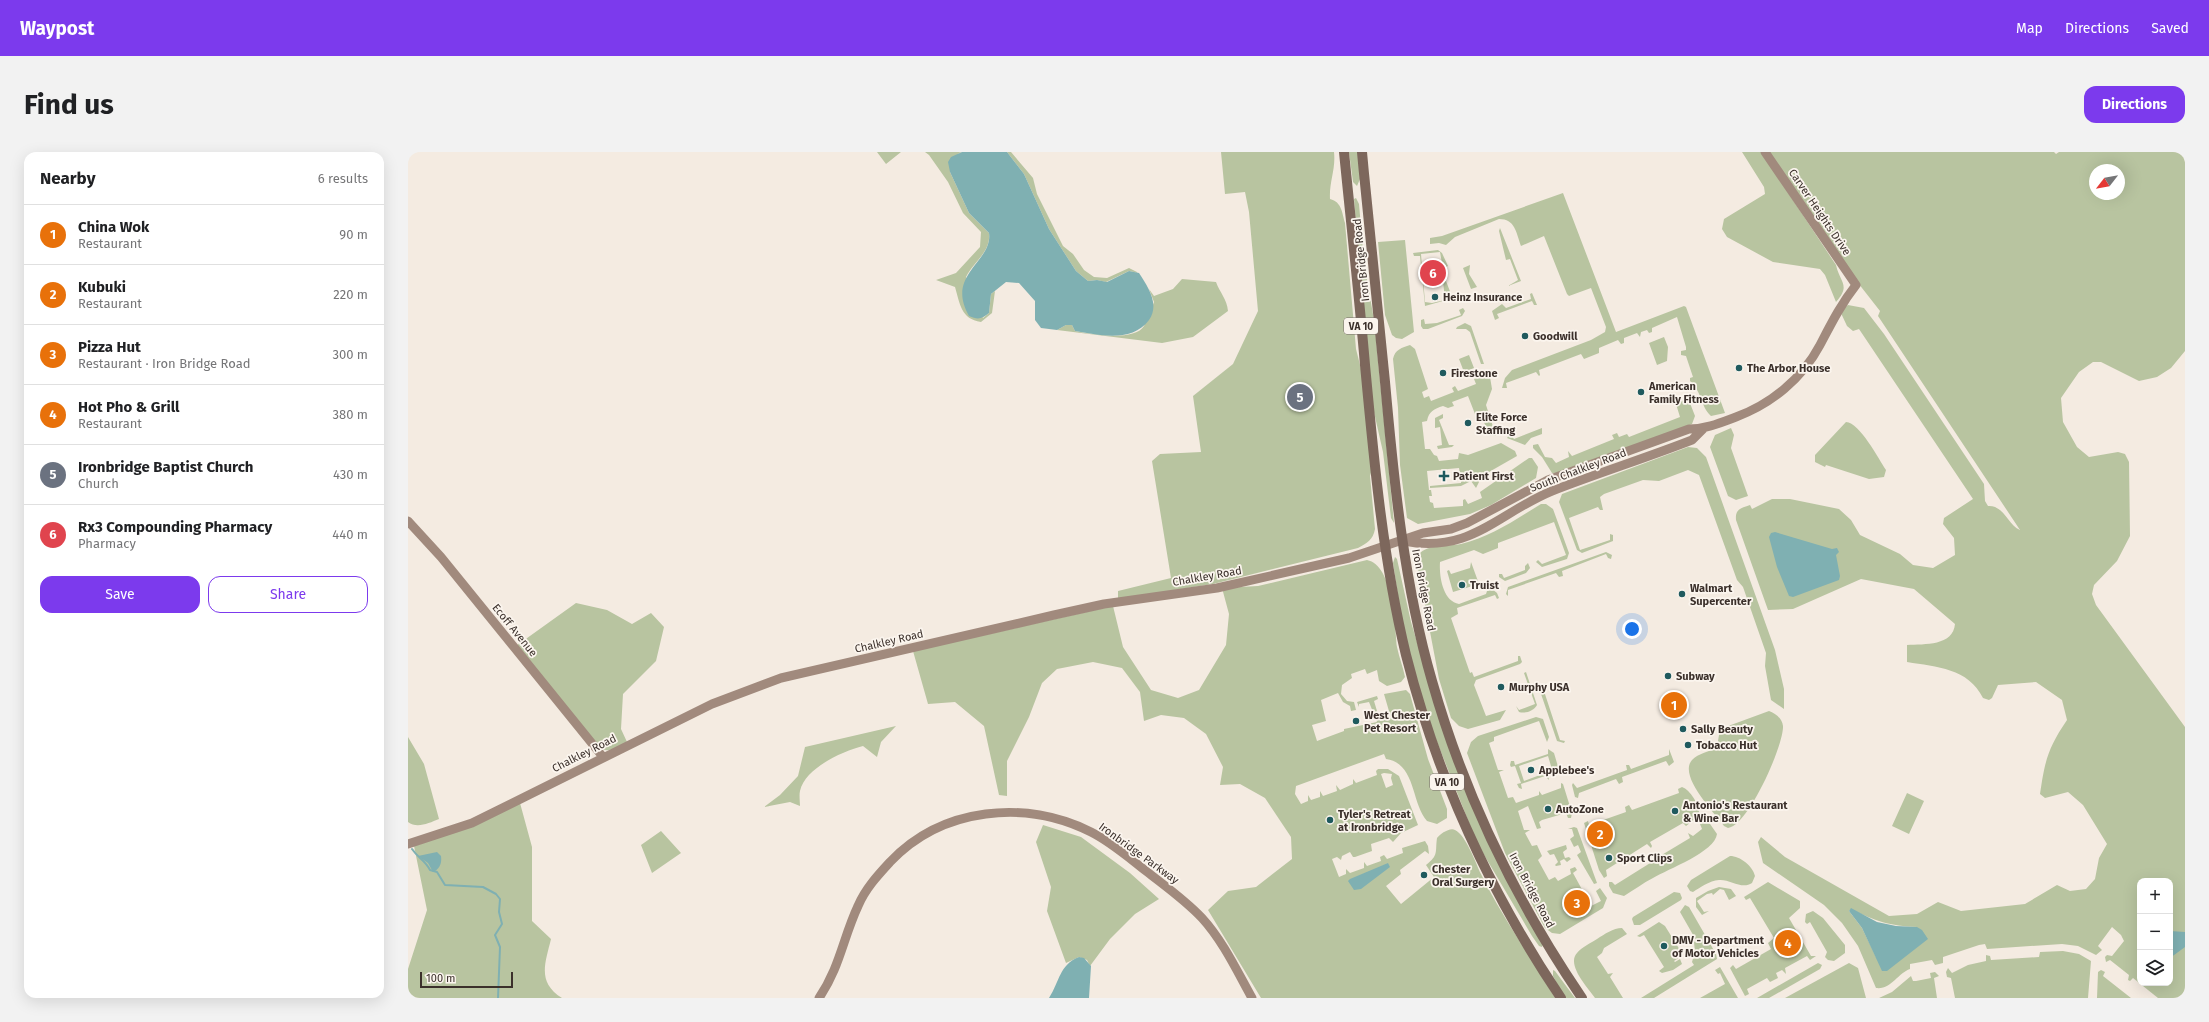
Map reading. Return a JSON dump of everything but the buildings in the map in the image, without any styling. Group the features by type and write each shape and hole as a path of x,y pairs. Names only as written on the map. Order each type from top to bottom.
{"main road":[{"name":"Iron Bridge Road","path":"1344,152 1374,456 1385,546 1407,656 1443,771 1458,809 1493,884 1537,962 1561,998"},
{"name":"Iron Bridge Road","path":"1362,152 1396,494 1412,596 1432,679 1465,779 1516,887 1553,953 1582,998"}],"street":[{"name":"Carver Heights Drive","path":"1765,152 1856,285"},
{"name":"South Chalkley Road","path":"1403,540 1423,533 1451,528 1467,523 1548,480 1689,429 1703,429 1757,409 1780,393 1813,356 1835,314 1856,285"},
{"name":"South Chalkley Road","path":"1403,540 1422,544 1469,536 1492,526 1541,496 1692,440 1703,429"},
{"name":"Ecoff Avenue","path":"408,521 441,557 603,757"},
{"name":"Chalkley Road","path":"408,844 472,823 603,757 722,700 781,678 1054,614 1104,604 1217,588 1319,566 1349,558 1403,540"},
{"name":"Ironbridge Parkway","path":"818,998 834,973 859,904 876,877 891,861 909,845 937,828 978,815 1007,812 1045,815 1075,825 1104,840 1173,891 1203,919 1221,944 1252,998"}],"green space":[{"path":"877,152 901,152 886,164"},
{"path":"925,152 962,152 959,153 950,172 969,213 989,233 989,240 985,251 966,277 983,318 989,313 991,294 995,291 992,313 981,322 969,318 962,310 955,287 936,280 956,273 980,247 981,232 963,213 948,182 929,155"},
{"path":"1007,152 1011,152 1033,178 1037,194 1063,246 1073,254 1084,270 1094,277 1107,278 1129,268 1139,273 1129,271 1106,282 1097,280 1088,281 1076,271 1049,229 1024,174"},
{"path":"1221,152 1334,152 1330,199 1334,200 1339,205 1345,223 1356,349 1361,369 1372,469 1370,476 1375,529 1371,539 1358,548 1213,584 1118,599 1118,591 1171,578 1152,461 1160,454 1201,452 1193,396 1233,364 1258,311 1249,212 1245,192 1225,194"},
{"path":"1349,152 1358,152 1360,179 1357,186 1353,182"},
{"path":"1742,152 1761,152 1836,265 1844,288 1836,302 1825,275 1820,269 1773,262 1727,237 1722,229 1724,219 1765,194 1764,187"},
{"path":"1769,152 2054,152 2056,154 2059,152 2185,152 2185,351 2171,368 2157,377 2139,381 2101,362 2093,362 2079,372 2061,398 2063,422 2077,447 2089,457 2118,452 2125,454 2129,462 2130,536 2117,561 2094,585 2092,594 2096,605 2185,727 2185,998 2158,998 2143,986 2173,986 2173,878 2137,878 2137,981 2133,978 2130,981 2128,980 2129,975 2110,960 2106,962 2105,957 2107,955 2112,956 2124,941 2121,935 2112,927 2098,946 2102,950 2096,955 2078,946 2062,944 1987,949 1985,944 1943,957 1943,963 1935,965 1932,960 1910,964 1910,969 1890,984 1881,988 1876,988 1858,946 1842,923 1824,905 1763,863 1758,842 1761,837 1785,857 1889,916 1917,914 1938,902 1961,911 2025,904 2057,885 2070,891 2086,889 2095,879 2099,858 2107,844 2083,805 2068,792 2045,798 2040,794 2048,755 2055,739 2067,720 2062,700 2036,682 1998,685 1992,698 1989,700 1983,698 1977,688 1969,680 1960,675 1940,668 1907,662 1907,645 1930,644 1944,640 1953,631 1955,624 1914,589 1861,579 1793,609 1768,610 1736,520 1736,513 1741,508 1750,505 1752,509 1772,499 1790,499 1839,509 1851,520 1860,535 1900,554 1913,565 1933,568 1955,555 1954,538 1943,524 1944,518 1973,499 1859,329 1853,331 1847,326 1840,311 1848,305 1864,308 1884,334 1984,484 1985,501 1988,506 2002,512 2012,524 2020,530 1878,316 1880,311 1844,265","holes":["1851,909 1875,920 1891,924 1917,927 1876,957 1862,928 1849,911"]},
{"path":"1563,193 1616,332 1684,306 1686,307 1725,413 1711,416 1707,412 1697,390 1690,381 1690,378 1693,377 1686,356 1681,355 1681,351 1686,350 1686,347 1677,317 1652,328 1652,332 1649,333 1647,330 1641,332 1640,337 1637,333 1624,338 1624,343 1621,344 1618,340 1599,348 1599,353 1584,359 1581,354 1539,370 1539,376 1536,372 1506,383 1507,388 1502,388 1505,378 1512,370 1591,340 1605,332 1606,327 1591,288 1569,296 1544,236 1521,246 1514,227 1508,221 1499,219 1455,237 1446,245 1439,243 1430,244 1430,238 1442,236"},
{"path":"1356,198 1359,204 1364,262 1374,320 1394,523 1391,518 1383,452 1371,399 1354,199"},
{"path":"1500,228 1521,281 1508,286 1518,280 1510,259 1506,260 1499,231"},
{"path":"1405,240 1414,332 1402,339 1396,338 1392,335 1385,315 1378,242"},
{"path":"1438,250 1442,253 1448,266 1443,269 1440,252 1421,254 1425,302 1432,303 1445,300 1443,281 1446,281 1451,294 1450,299 1425,306 1420,256 1414,256 1413,253"},
{"path":"1470,265 1469,274 1477,287 1471,289 1463,268"},
{"path":"1182,279 1216,282 1225,299 1228,311 1193,337 1162,343 1057,330 1066,325 1072,325 1075,331 1112,336 1131,334 1139,331 1144,326 1154,302 1149,289 1154,296 1173,289"},
{"path":"1532,293 1537,305 1534,305 1532,301 1497,314 1499,318 1495,320 1492,311 1502,304 1506,308 1531,299 1530,294"},
{"path":"1463,308 1465,311 1462,316 1428,329 1423,329 1421,326 1421,320 1424,319 1425,324 1437,323 1461,315 1459,310"},
{"path":"1465,323 1471,326 1484,364 1481,364 1470,332 1466,329 1456,329"},
{"path":"1664,337 1668,347 1667,361 1657,365 1649,343"},
{"path":"1410,345 1415,349 1428,389 1422,392 1424,398 1429,396 1431,401 1454,392 1452,388 1455,386 1458,391 1476,384 1474,379 1485,375 1490,377 1492,389 1486,405 1496,436 1489,435 1480,412 1475,414 1468,396 1452,402 1454,406 1448,408 1443,406 1435,409 1429,415 1427,421 1422,422 1425,449 1430,449 1434,455 1437,456 1439,461 1458,459 1459,453 1468,455 1501,443 1515,451 1517,456 1482,476 1475,473 1460,474 1459,468 1427,471 1429,490 1431,490 1432,496 1429,496 1430,502 1433,503 1434,508 1463,506 1463,500 1465,499 1468,504 1482,498 1480,492 1529,458 1532,458 1538,467 1536,478 1491,505 1470,514 1418,524 1407,518 1400,465 1398,408 1393,359 1397,351"},
{"path":"1469,355 1474,368 1464,372 1459,359"},
{"path":"1688,398 1695,416 1692,424 1558,473 1552,473 1542,457 1533,448 1533,445 1538,444 1545,457 1552,458 1556,463 1569,457 1568,451 1572,456 1614,439 1612,435 1617,433 1619,437 1627,434 1629,437 1680,417 1676,404"},
{"path":"1443,414 1443,418 1439,420 1449,445 1454,445 1452,447 1438,449 1437,446 1442,445 1440,427 1435,428 1435,418"},
{"path":"1846,422 1857,428 1863,434 1886,470 1884,477 1869,479 1826,465 1825,467 1815,462 1815,455"},
{"path":"1542,428 1542,434 1531,438 1525,445 1507,438 1510,434 1514,439"},
{"path":"1731,428 1734,435 1731,448 1748,496 1736,500 1728,496 1710,447 1715,435"},
{"path":"1688,447 1697,448 1706,457 1775,650 1784,689 1784,709 1771,700 1765,666 1766,653 1743,587 1737,580 1699,475 1688,470 1659,481 1643,480 1604,494 1600,497 1603,510 1600,510 1598,507 1569,518 1580,550 1610,540 1610,534 1613,535 1613,541 1582,553 1577,550 1559,502 1562,494"},
{"path":"1472,476 1479,479 1476,488 1471,481 1461,486 1430,488 1430,486 1461,483 1461,477"},
{"path":"1541,504 1546,504 1553,509 1569,553 1567,559 1542,567 1536,562 1538,560 1542,564 1566,555 1554,522 1498,543 1498,548 1483,554 1474,550 1440,562 1440,574 1443,588 1449,598 1454,602 1459,604 1486,594 1487,591 1492,589 1497,593 1499,598 1497,599 1495,595 1457,608 1458,614 1451,618 1470,673 1472,672 1474,677 1518,661 1518,656 1520,656 1522,662 1476,680 1474,685 1486,716 1506,710 1500,720 1468,729 1459,726 1451,718 1439,679 1416,558 1424,550 1436,546 1461,544 1482,537"},
{"path":"1606,552 1612,555 1611,559 1608,558 1606,554 1562,571 1563,576 1559,577 1556,573 1508,590 1508,596 1506,594 1508,587"},
{"path":"1395,557 1397,559 1411,622 1441,722 1543,944 1542,947 1539,946 1532,936 1477,843 1428,719 1403,628 1393,563"},
{"path":"1367,560 1376,564 1387,584 1391,597 1397,647 1405,677 1401,682 1387,686 1379,681 1377,670 1367,674 1365,669 1351,674 1352,678 1342,685 1341,694 1347,701 1354,702 1356,710 1351,711 1350,706 1343,702 1338,693 1321,700 1326,721 1312,725 1317,741 1344,731 1344,729 1377,722 1369,702 1359,704 1359,707 1357,702 1377,696 1378,699 1374,701 1380,721 1391,718 1384,694 1406,690 1410,694 1428,759 1447,809 1447,818 1437,824 1427,821 1418,804 1408,776 1403,768 1396,762 1386,759 1384,754 1296,786 1295,794 1301,804 1308,801 1308,795 1311,800 1320,797 1320,791 1323,796 1337,791 1336,785 1340,790 1353,784 1353,779 1356,783 1377,775 1376,771 1378,769 1388,769 1399,776 1418,825 1401,833 1393,842 1389,838 1371,844 1372,851 1355,857 1353,857 1350,852 1342,856 1341,860 1337,857 1332,859 1339,877 1346,874 1346,869 1350,873 1364,868 1364,862 1367,866 1381,861 1380,857 1384,855 1387,859 1403,853 1402,848 1425,841 1428,846 1429,854 1425,851 1400,870 1401,874 1386,886 1401,904 1434,877 1426,865 1435,856 1437,838 1448,830 1455,830 1467,843 1498,906 1555,998 1261,998 1208,910 1228,891 1256,887 1292,859 1291,837 1265,798 1240,784 1220,785 1223,767 1206,734 1184,718 1161,715 1144,721 1140,692 1122,668 1093,662 1057,669 1042,683 1029,717 1007,761 1007,796 999,795 984,726 955,702 928,704 913,651 1113,606 1123,647 1151,690 1178,698 1199,690 1226,645 1229,614 1222,588 1258,586","holes":["1381,774 1392,774 1391,778 1393,785 1386,788"]},
{"name":"Truist","path":"1471,562 1479,584 1453,592 1447,571 1449,570 1451,574 1470,568"},
{"path":"1528,563 1530,568 1526,573 1505,581 1499,577 1499,574 1502,574 1504,578 1525,570 1525,566"},
{"path":"576,603 607,610 632,624 651,613 664,627 656,661 623,694 621,729 627,742 610,750 603,750 600,748 516,646"},
{"path":"1526,672 1537,705 1532,710 1521,713 1516,706 1519,710 1535,704 1524,673"},
{"path":"1546,683 1547,685 1543,688 1560,740 1565,741 1564,743 1557,741 1539,688"},
{"path":"1769,711 1778,716 1783,726 1778,750 1754,800 1736,824 1728,828 1724,826 1699,794 1693,784 1689,767 1692,760 1717,747 1720,729"},
{"path":"1536,717 1543,719 1549,737 1547,742 1539,721 1494,737 1494,741 1489,743 1498,770 1504,770 1499,772 1508,798 1513,797 1516,803 1539,795 1539,791 1542,795 1561,788 1561,783 1563,784 1572,813 1571,818 1568,818 1566,813 1542,820 1539,822 1541,828 1537,829 1528,806 1518,811 1524,830 1530,830 1525,833 1532,846 1537,845 1542,856 1538,860 1549,880 1555,877 1558,881 1571,874 1570,869 1575,867 1577,870 1573,873 1591,906 1601,901 1596,891 1600,888 1607,898 1603,908 1560,934 1552,933 1545,928 1505,853 1467,753 1471,742 1478,736"},
{"path":"896,726 881,742 877,757 863,746 836,756 817,768 803,783 800,793 800,806 790,802 764,807 780,795 798,776 805,747"},
{"path":"408,737 424,764 439,819 423,825 415,825 408,822"},
{"path":"1548,749 1554,753 1559,770 1557,775 1554,776 1548,756 1519,766 1524,781 1548,772 1549,780 1545,776 1521,784 1522,789 1519,788 1517,784 1521,783 1515,766 1511,767 1510,765 1511,761 1514,761 1515,765 1548,754"},
{"path":"1669,749 1674,762 1669,766 1666,761 1622,777 1623,782 1619,784 1616,779 1579,793 1578,798 1575,797 1572,785 1573,783 1577,788 1627,770 1626,765 1629,765 1631,769 1669,755"},
{"path":"1682,787 1692,795 1695,800 1699,816 1686,826 1683,823 1650,842 1652,846 1651,848 1647,844 1606,870 1607,876 1604,878 1599,870 1584,823 1588,821 1589,825 1626,812 1625,807 1629,805 1632,810 1679,793 1678,789"},
{"path":"1907,793 1924,801 1909,834 1892,826"},
{"path":"520,803 532,847 532,921 551,939 545,964 546,979 554,992 562,998 408,998 408,969 427,910 414,846"},
{"path":"1708,821 1717,834 1714,841 1708,847 1690,859 1649,880 1624,896 1613,893 1609,886 1609,882 1612,882 1615,885 1655,860 1654,855 1657,853 1660,856 1690,838 1688,833 1693,836 1702,829 1700,824"},
{"path":"1043,825 1081,837 1130,873 1159,899 1135,914 1110,939 1090,966 1087,960 1079,957 1066,963 1047,911 1051,887 1036,842"},
{"path":"1574,827 1577,828 1597,883 1594,884 1577,855 1581,852 1578,845 1574,847 1570,839 1574,836 1572,829 1568,829"},
{"path":"661,831 681,853 652,873 641,845"},
{"path":"1566,845 1567,849 1563,852 1565,858 1569,857 1571,859 1567,862 1564,859 1560,861 1561,865 1556,866 1555,865 1558,862 1554,854 1550,855 1547,851"},
{"path":"1730,856 1734,856 1749,865 1755,876 1752,883 1748,885 1740,885 1719,880 1708,883 1693,892 1690,891 1687,886 1691,880"},
{"path":"1768,882 1800,901 1800,908 1789,918 1811,956 1816,956 1810,960 1807,956 1785,968 1786,974 1782,970 1776,973 1778,978 1770,982 1767,978 1747,989 1749,994 1745,996 1730,968 1733,965 1736,969 1771,949 1768,943 1774,938 1750,898 1746,900 1744,897"},
{"path":"1719,887 1731,889 1736,896 1729,900 1724,890 1720,889 1713,895 1712,893 1707,894 1697,901 1704,912 1709,911 1702,915 1696,907 1696,898"},
{"path":"1674,892 1680,893 1682,898 1681,900 1640,925 1634,925 1632,919 1633,917"},
{"path":"1685,905 1689,907 1716,954 1717,959 1654,998 1641,998 1694,965 1692,962 1695,952 1694,942 1696,940 1680,912"},
{"path":"1813,911 1823,918 1845,945 1845,953 1834,961 1828,960 1825,957 1827,952 1810,922 1807,924 1805,922 1806,914"},
{"name":"DMV - Department of Motor Vehicles","path":"1659,922 1665,926 1683,955 1674,961 1675,962 1680,959 1682,964 1673,970 1662,973 1659,971 1664,967 1644,935 1640,937 1637,936"},
{"path":"1622,928 1627,934 1604,948 1602,953 1597,957 1608,974 1613,973 1610,977 1623,998 1595,998 1579,976 1574,964 1574,958 1579,951 1587,945 1615,929"},
{"path":"2063,951 2079,954 2091,961 2088,998 1955,998 1951,978 1947,977 1946,972 1948,968 1952,973 1968,965 1986,961 1986,955 1990,956 1991,960 2039,957 2040,952"},
{"path":"1818,963 1822,965 1820,969 1769,998 1757,998"},
{"path":"1849,963 1858,968 1866,998 1785,998"},
{"path":"1720,967 1738,998 1700,998 1725,984 1720,973 1718,974 1715,970"},
{"path":"1553,970 1575,998 1565,998 1553,976"},
{"path":"2101,970 2105,972 2103,976 2131,998 2097,998 2098,972"},
{"path":"1935,972 1939,976 1934,978 1937,998 1879,998 1892,992 1911,976 1913,981 1916,981 1931,978 1930,973"}],"water":[{"path":"962,152 1007,152 1024,174 1049,229 1076,271 1088,281 1097,280 1107,282 1129,271 1139,273 1152,296 1153,308 1149,320 1134,332 1115,336 1075,331 1072,325 1066,325 1057,330 1041,328 1035,320 1035,301 1019,283 1006,282 991,294 989,313 980,318 969,316 963,302 963,289 966,279 984,252 988,243 989,233 969,213 950,172 948,162 951,157"},
{"path":"1775,532 1832,549 1837,548 1839,552 1836,555 1840,576 1839,580 1793,597 1789,596 1777,567 1769,537 1771,533"},
{"path":"437,852 441,856 441,863 433,872 428,863 418,856"},
{"path":"1388,863 1390,867 1361,889 1354,890 1348,881 1350,879"},
{"path":"1851,908 1877,922 1896,926 1917,927 1922,930 1928,939 1887,971 1882,971 1862,928 1849,911"},
{"path":"2173,931 2185,932 2185,947 2173,956"},
{"path":"1079,957 1084,958 1091,966 1089,998 1049,998 1067,964"}],"waterway":[{"path":"412,849 430,870 437,872 445,885 483,887 496,894 500,899 499,912 502,924 495,935 500,947 498,998"}],"place":[{"name":"Rx3 Compounding Pharmacy","path":"1433,273"},
{"name":"Heinz Insurance","path":"1435,297"},
{"name":"Goodwill","path":"1525,336"},
{"name":"The Arbor House","path":"1739,368"},
{"name":"Firestone","path":"1443,373"},
{"name":"American Family Fitness","path":"1641,392"},
{"name":"Ironbridge Baptist Church","path":"1300,397"},
{"name":"Elite Force Staffing","path":"1468,423"},
{"name":"Patient First","path":"1444,476"},
{"name":"Truist","path":"1462,585"},
{"name":"Walmart Supercenter","path":"1682,594"},
{"name":"Subway","path":"1668,676"},
{"name":"Murphy USA","path":"1501,687"},
{"name":"China Wok","path":"1674,705"},
{"name":"West Chester Pet Resort","path":"1356,721"},
{"name":"Sally Beauty","path":"1683,729"},
{"name":"Tobacco Hut","path":"1688,745"},
{"name":"Applebee's","path":"1531,770"},
{"name":"AutoZone","path":"1548,809"},
{"name":"Antonio's Restaurant & Wine Bar","path":"1675,811"},
{"name":"Tyler's Retreat at Ironbridge","path":"1330,820"},
{"name":"Kubuki","path":"1600,834"},
{"name":"Sport Clips","path":"1609,858"},
{"name":"Chester Oral Surgery","path":"1424,875"},
{"name":"Pizza Hut","path":"1577,903"},
{"name":"Hot Pho & Grill","path":"1788,943"},
{"name":"DMV - Department of Motor Vehicles","path":"1664,946"}]}
